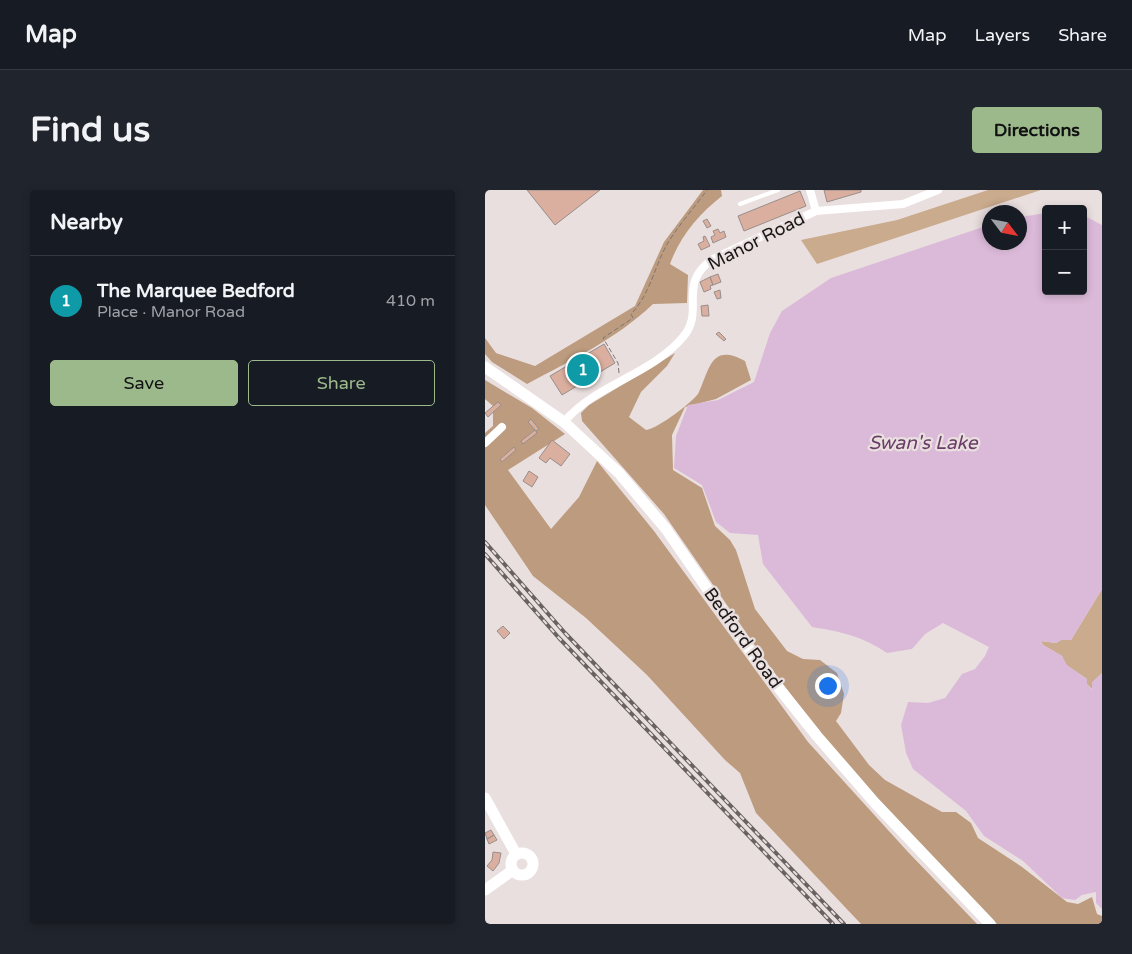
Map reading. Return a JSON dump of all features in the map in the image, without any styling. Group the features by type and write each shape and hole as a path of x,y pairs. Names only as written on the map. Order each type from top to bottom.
{"main road":[{"name":"Bedford Road","path":"485,367 564,422 614,468 642,500 761,666 842,767 990,924"},
{"path":"485,798 516,854"},
{"path":"521,852 528,854 532,859 533,866 525,874 519,874 513,870 511,863 516,854 521,852"},
{"path":"485,890 513,870"}],"street":[{"path":"810,190 816,211"},
{"name":"Manor Road","path":"564,422 581,404 656,360 684,336 693,316 695,277 702,267 728,251 816,211 903,204 938,190"},
{"path":"485,443 502,427"}],"lane":[{"path":"740,204 778,190"}],"path":[{"path":"619,374 618,363 603,338 633,318 631,314 637,308 650,284 667,246 707,190"}],"shaded area":[{"path":"703,190 721,190 722,196 691,226 679,244 670,264 688,275 687,303 653,304 639,317 609,338 527,384 492,362 485,354 485,338 496,353 535,366 635,306 664,242"},
{"path":"988,190 1041,190 996,205 982,205 982,209 817,264 801,240 897,220"},
{"path":"675,353 667,366 641,392 629,417 646,430 658,425 691,402 699,392 710,366 719,356 734,356 745,361 751,380 716,399 685,407 672,435 673,470 702,488 715,526 730,540 736,550 755,609 787,651 803,659 820,660 837,673 844,694 841,713 836,721 869,765 885,780 942,812 956,812 971,823 978,838 1022,867 1067,902 1078,904 1092,897 1097,914 1102,916 1102,924 997,924 883,807 820,734 765,660 664,514 582,421 581,413 589,405"},
{"path":"485,380 532,408 565,434 508,470 551,529 579,497 597,461 654,531 808,742 908,852 977,924 861,924 756,813 740,773 725,760 647,675 586,618 533,576 485,505 485,433 493,426 493,406 485,399"},
{"path":"1102,589 1102,673 1093,684 1093,690 1087,684 1087,679 1066,665 1062,656 1043,645 1041,641 1056,643 1061,640 1071,640"}],"water":[{"name":"Swan's Lake","path":"1042,214 1042,295 1087,295 1087,217 1102,225 1102,589 1071,640 1061,640 1056,643 1041,641 1043,645 1062,656 1067,665 1087,679 1087,684 1092,690 1092,682 1102,673 1102,909 1096,903 1096,892 1082,895 1075,900 1062,898 1023,861 984,836 966,811 913,769 906,753 901,725 908,702 928,703 945,698 962,674 975,669 989,647 943,623 925,634 912,649 887,653 869,642 812,627 763,564 758,535 730,533 716,522 702,485 674,468 676,436 688,405 718,400 754,382 770,333 782,311 831,278 982,227 982,250 1027,250 1027,216"}],"building":[{"path":"527,190 600,190 555,225"},
{"path":"824,190 861,190 861,192 827,202"},
{"path":"800,191 806,206 744,231 738,216"},
{"path":"707,219 711,226 707,228 703,221"},
{"path":"718,229 720,233 724,231 726,237 713,243 711,237 715,235 713,231"},
{"path":"705,236 710,246 701,250 698,244 704,241 703,237"},
{"path":"718,274 721,282 713,285 710,277"},
{"path":"710,277 713,285 710,286 711,289 704,292 700,282"},
{"path":"720,290 721,298 717,299 714,292"},
{"path":"708,305 709,316 702,316 701,306"},
{"path":"719,332 726,339 724,341 716,334"},
{"path":"604,344 615,363 562,395 550,376"},
{"path":"498,402 501,405 488,417 485,413"},
{"path":"531,419 539,429 536,431 528,422"},
{"path":"535,430 537,433 523,444 521,441"},
{"path":"552,440 570,454 561,466 550,458 546,463 539,458"},
{"path":"514,447 516,450 502,462 500,459"},
{"path":"529,471 538,477 532,487 523,481"},
{"path":"503,626 510,633 504,639 497,631"},
{"path":"491,830 494,835 487,839 485,833"},
{"path":"494,835 497,840 489,844 487,839"},
{"path":"493,852 501,853 499,863 493,871 487,866 492,860"}],"railway":[{"path":"485,542 565,633 844,924"},
{"path":"485,554 559,638 833,924"}],"place":[{"name":"The Marquee Bedford","path":"583,370"}]}
